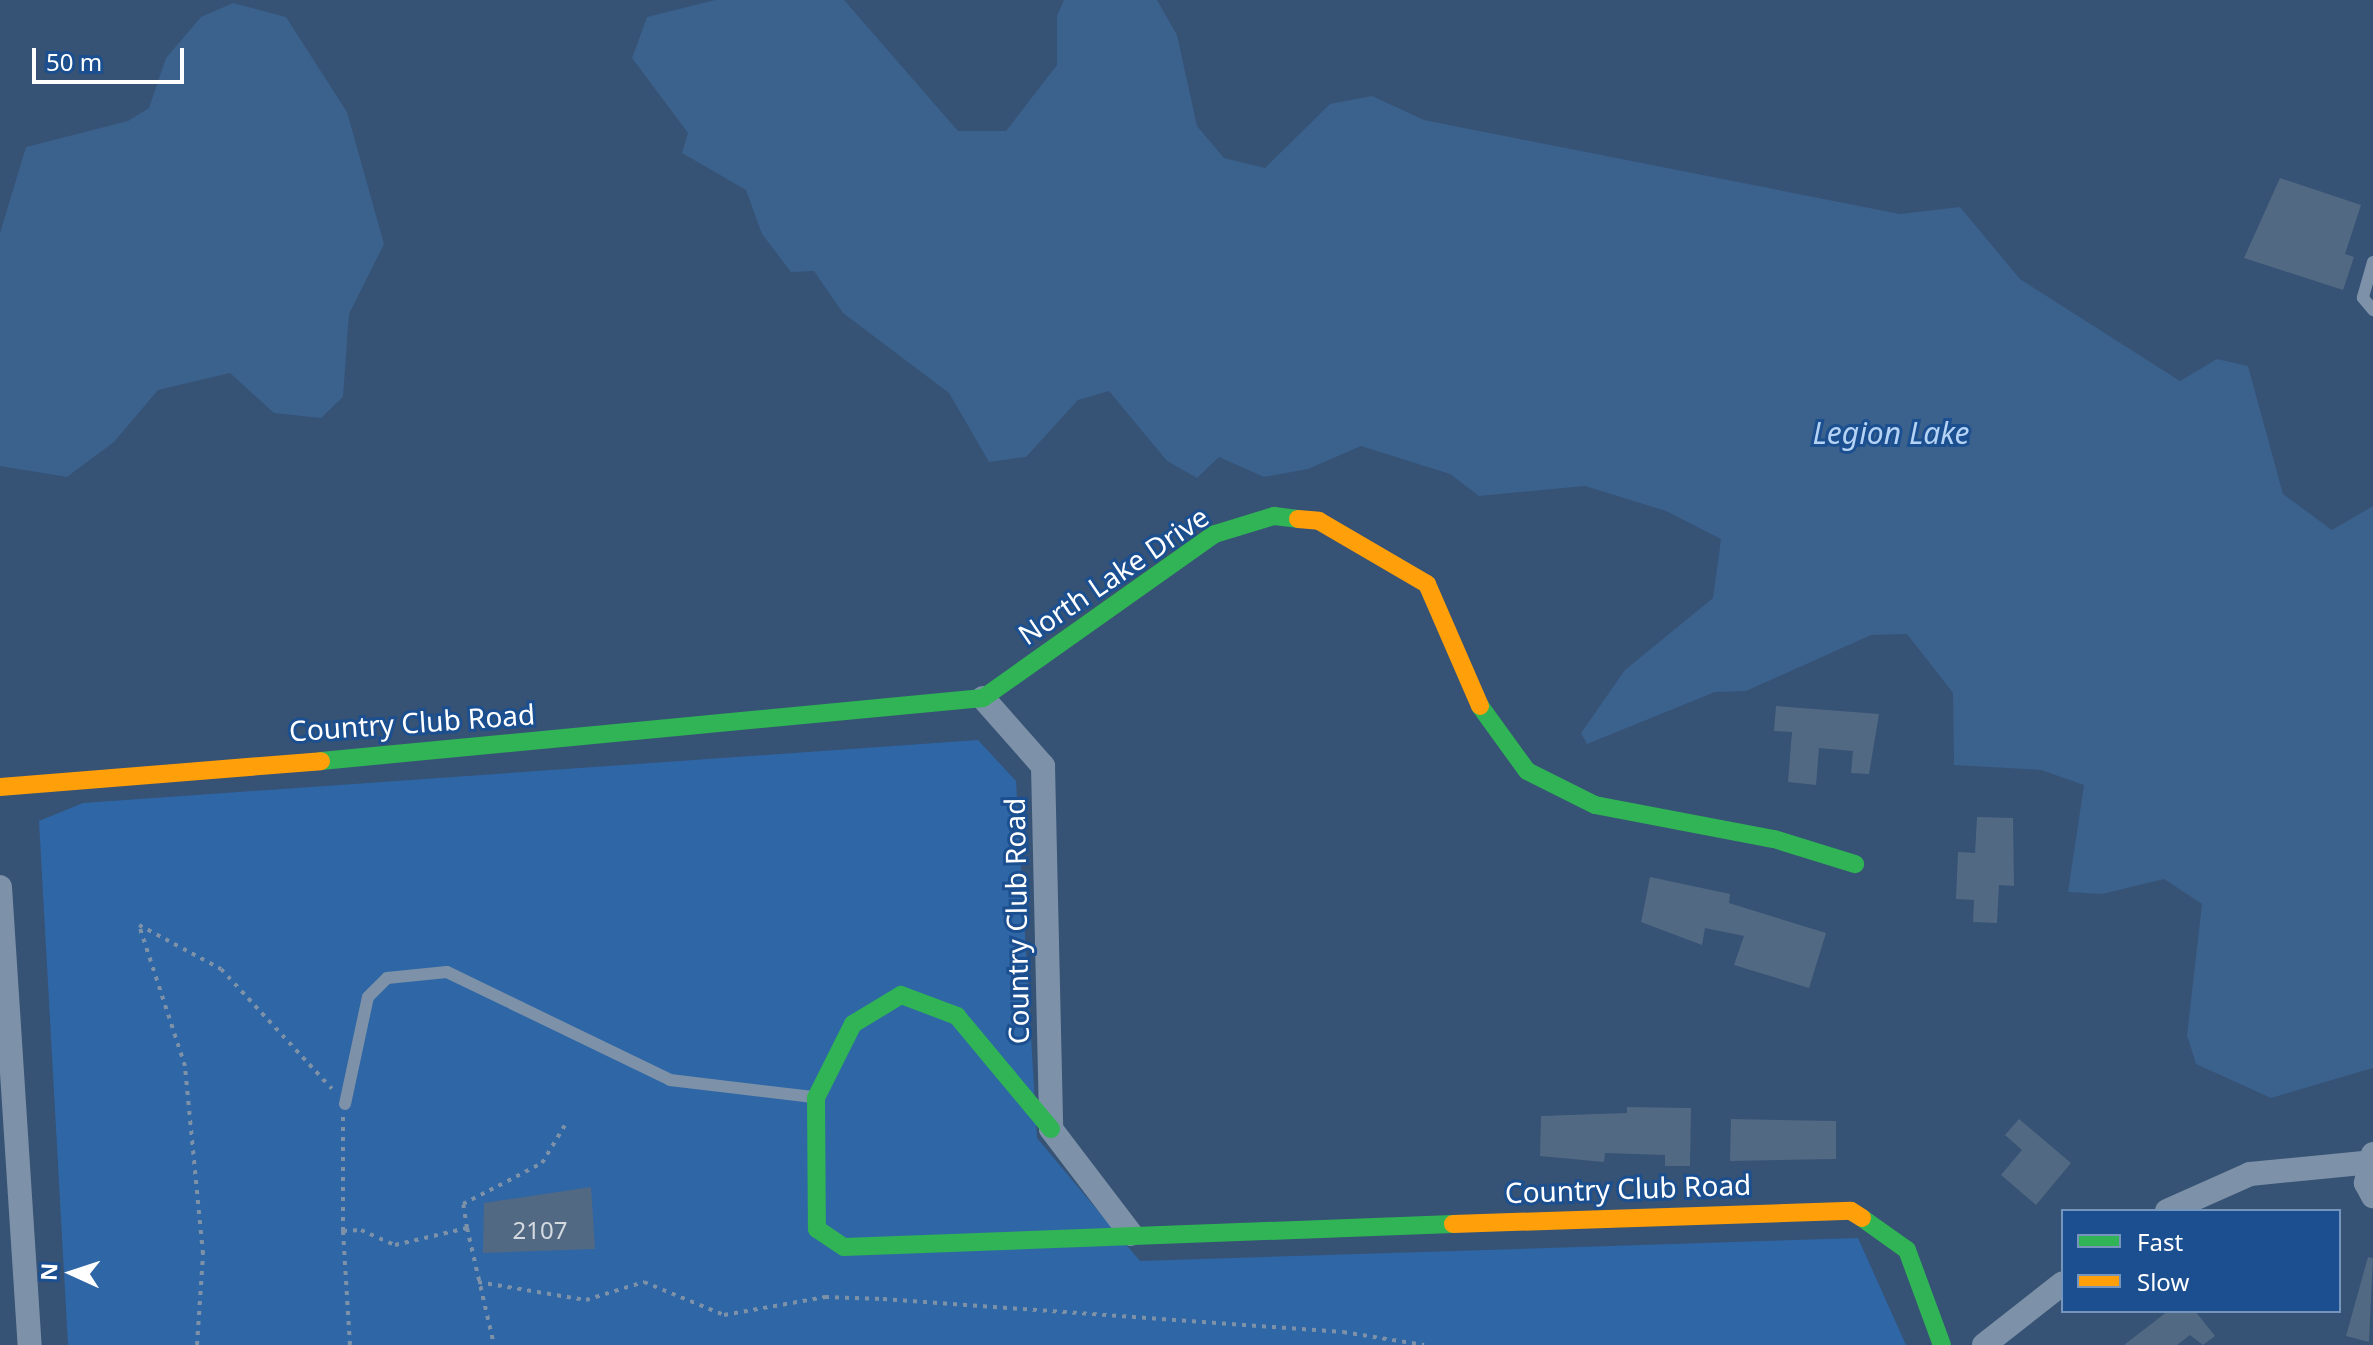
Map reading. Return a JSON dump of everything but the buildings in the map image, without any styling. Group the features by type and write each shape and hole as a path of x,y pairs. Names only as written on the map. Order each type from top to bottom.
{"street":[{"name":"North Lake Drive","path":"983,698 1215,534 1274,516 1319,521 1427,584 1474,698 1527,771 1595,805 1774,839 1855,864"},
{"name":"Country Club Road","path":"0,787 683,731 983,698 1043,766 1051,1129"},
{"path":"0,887 30,1345"},
{"path":"816,1098 853,1024 901,995 957,1016 1051,1129 1131,1234"},
{"name":"Country Club Road","path":"816,1098 817,1229 844,1247 1038,1245 1131,1234 1851,1211 1907,1250 1942,1345"},
{"path":"2171,1209 2250,1174 2371,1159 2373,1196"},
{"path":"1984,1345 2061,1285"}],"lane":[{"path":"2373,262 2363,298 2373,310"},
{"path":"345,1104 368,997 387,978 447,972 670,1080 816,1098"}],"path":[{"path":"197,1345 203,1254 185,1066 139,925 221,969 345,1104 337,1157 350,1345"},
{"path":"494,1345 463,1204 542,1163 565,1125"},
{"path":"343,1231 361,1230 395,1245 467,1228"},
{"path":"478,1282 586,1300 644,1282 724,1315 825,1297 883,1299 1343,1332 1424,1345"}],"shaded area":[{"path":"978,740 1016,781 1037,1138 1140,1261 1858,1238 1906,1345 68,1345 39,821 83,803"}],"water":[{"name":"Legion Lake","path":"715,0 844,0 958,131 1006,131 1057,65 1057,16 1064,0 1157,0 1177,35 1197,126 1224,158 1265,168 1330,104 1372,96 1424,120 1900,214 1960,207 2020,279 2180,381 2217,359 2248,366 2283,494 2332,530 2373,506 2373,1068 2271,1098 2196,1064 2187,1035 2202,904 2164,879 2102,894 2068,892 2084,785 2041,770 1954,765 1953,693 1907,634 1871,635 1746,691 1715,692 1587,744 1581,733 1625,670 1713,598 1721,539 1666,511 1585,486 1479,496 1450,474 1361,446 1308,469 1264,477 1219,457 1197,478 1167,461 1109,391 1078,400 1026,457 989,462 949,393 843,313 814,271 791,272 762,234 746,190 682,153 688,133 632,58 647,17"},
{"path":"233,3 286,17 347,112 384,244 349,314 343,397 321,418 274,413 230,373 158,390 114,442 67,477 0,466 0,233 26,147 128,121 149,108 166,58 201,17"}],"traffic: fast":[{"path":"321,761 983,698 1215,534 1274,516 1298,519"},
{"path":"1480,706 1527,771 1595,805 1774,839 1855,864"},
{"path":"1051,1129 957,1016 901,995 853,1024 816,1098 817,1229 844,1247 1453,1224"},
{"path":"1862,1218 1907,1250 1942,1345"}],"traffic: slow":[{"path":"1298,519 1319,521 1427,584 1480,706"},
{"path":"0,787 321,761"},
{"path":"1453,1224 1851,1211 1862,1218"}]}
